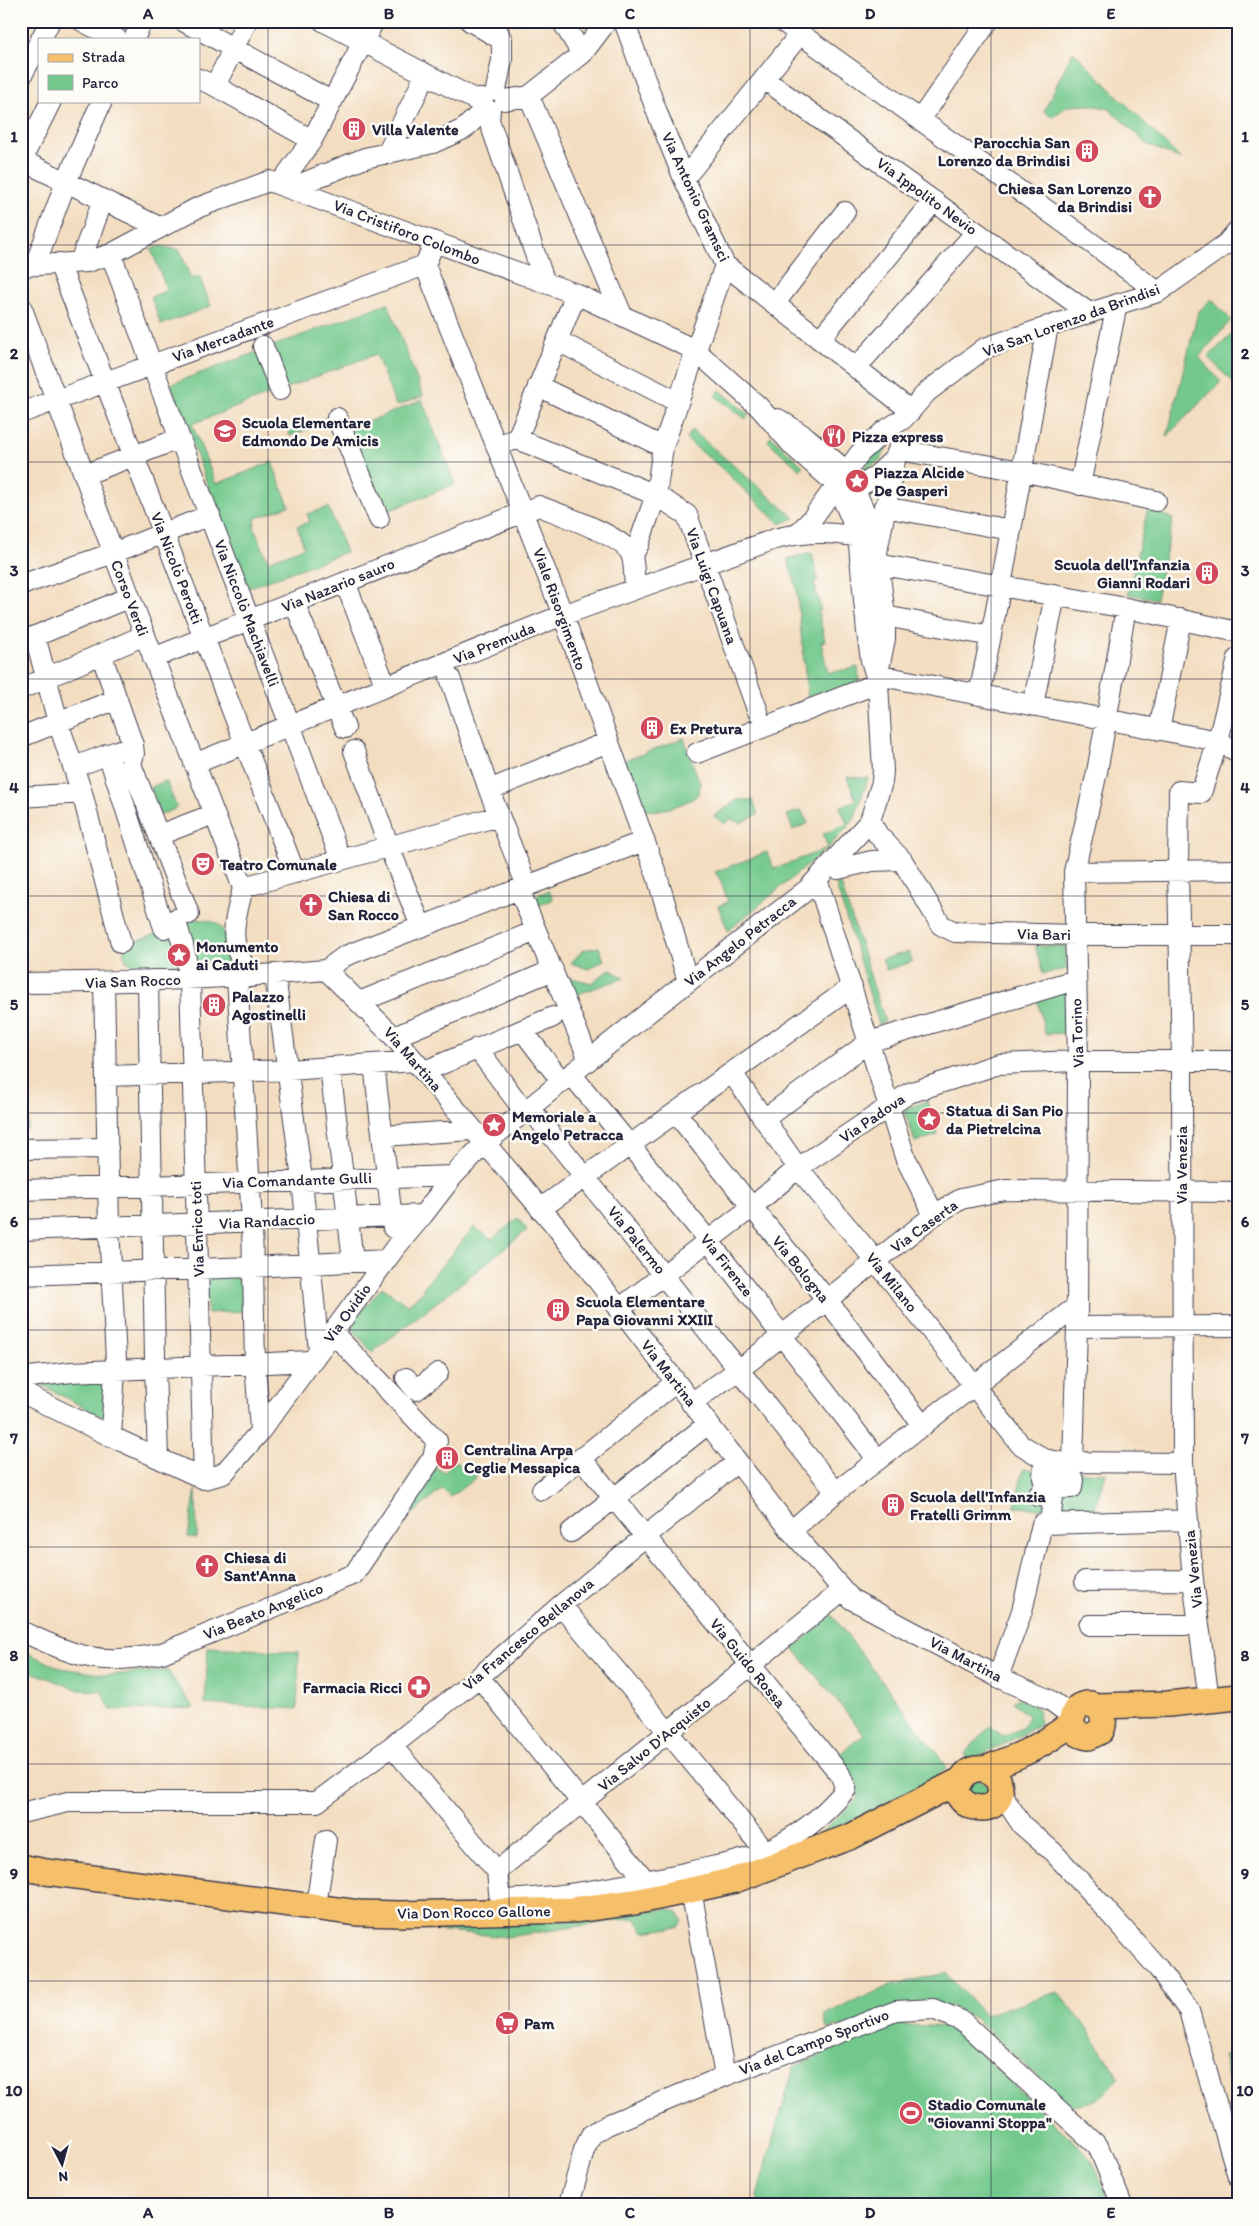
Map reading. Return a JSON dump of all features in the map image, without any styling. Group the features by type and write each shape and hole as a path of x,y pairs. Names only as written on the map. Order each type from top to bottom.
{"main road":[{"path":"995,1782 1054,1737 1084,1719 1168,1704 1238,1697"},
{"path":"912,1806 972,1807 988,1807 994,1804 995,1782 980,1768 969,1771 961,1780 959,1792 964,1802 972,1807"},
{"name":"Via Don Rocco Gallone","path":"21,1867 65,1875 359,1913 400,1914 500,1907 573,1910 634,1902 735,1880 770,1858 852,1836 961,1780"}],"street":[{"path":"39,38 50,21"},
{"path":"134,38 142,21"},
{"path":"247,21 234,48 207,83 312,140"},
{"path":"323,21 426,74 489,101 529,96 582,54 608,21"},
{"path":"280,184 312,140 374,21"},
{"path":"470,21 502,40"},
{"path":"28,266 80,262 110,254 197,208 366,158 433,143 464,130 489,101 501,70 502,40 492,21"},
{"path":"562,21 582,54"},
{"name":"Via Antonio Gramsci","path":"624,21 684,179 725,265 856,368 907,415"},
{"path":"782,21 1158,292"},
{"path":"920,120 988,21"},
{"path":"86,26 116,38"},
{"path":"189,27 234,48 331,101"},
{"path":"684,179 800,34"},
{"path":"21,77 35,44"},
{"path":"387,154 426,74"},
{"name":"Via Ippolito Nevio","path":"764,79 1089,312"},
{"path":"529,96 622,315"},
{"path":"489,101 489,120 545,283"},
{"path":"50,102 21,160 159,227"},
{"path":"28,266 102,102"},
{"name":"Via Cristiforo Colombo","path":"280,184 576,294 695,350 758,406 794,447 846,481"},
{"path":"80,262 103,200"},
{"path":"820,339 934,201"},
{"path":"775,303 845,212"},
{"name":"Via San Lorenzo da Brindisi","path":"846,481 860,454 884,432 907,415 927,392 985,348 1089,312 1158,292 1226,244 1238,230"},
{"path":"856,368 976,232"},
{"path":"425,265 434,242"},
{"name":"Via Niccolò Machiavelli","path":"110,254 178,439 291,725 341,860"},
{"name":"Via Nicolò Perotti","path":"58,263 106,382 295,873"},
{"name":"Via Mercadante","path":"21,413 425,265"},
{"name":"Viale Risorgimento","path":"425,265 563,615 656,876 688,982"},
{"path":"635,589 632,555 638,546 656,495 663,448 725,265"},
{"path":"497,445 517,439 576,294"},
{"path":"1080,485 1117,304"},
{"name":"Corso Verdi","path":"21,306 130,598 243,888"},
{"path":"979,695 1048,326"},
{"path":"558,341 678,402"},
{"path":"263,346 280,390"},
{"path":"538,386 663,448"},
{"path":"878,679 871,660 869,549 884,507 907,415"},
{"path":"337,418 380,519"},
{"path":"84,476 178,439"},
{"name":"Via Luigi Capuana","path":"517,439 656,495 686,515 758,712"},
{"path":"896,454 1022,472 1156,501"},
{"path":"798,533 846,481 875,477 896,454"},
{"path":"846,481 869,549 885,616 885,639 878,679"},
{"name":"Via Nazario sauro","path":"153,658 539,506 600,531 625,545 632,555"},
{"path":"884,507 1011,530"},
{"path":"21,585 210,516"},
{"name":"Via Premuda","path":"194,764 563,615 774,539 798,533 819,532 869,549 1001,585 1126,608 1238,632"},
{"path":"345,582 386,687"},
{"path":"1033,705 1055,595"},
{"path":"121,943 82,793 58,722 46,678 28,639 130,598"},
{"path":"294,602 345,728"},
{"name":"Via Torino","path":"1073,1463 1078,1326 1078,1061 1074,872 1097,772 1126,608"},
{"path":"885,616 991,636"},
{"path":"1159,730 1181,619"},
{"path":"21,689 145,635"},
{"path":"101,654 133,744 134,754 131,764 159,835 176,920"},
{"name":"Via Venezia","path":"1209,1700 1193,1580 1183,1463 1182,1061 1178,872 1180,791 1201,794 1234,694 1238,658"},
{"path":"450,678 499,816 536,931 588,1060"},
{"path":"697,752 878,679 979,695 1218,741 1238,752"},
{"name":"Via Angelo Petracca","path":"478,1137 527,1109 813,885 874,828 882,782 878,679"},
{"path":"21,737 117,699"},
{"path":"489,790 608,742"},
{"path":"74,767 133,744"},
{"path":"354,751 389,847 421,926"},
{"path":"108,754 176,920"},
{"path":"21,797 82,793"},
{"path":"159,835 214,814"},
{"path":"260,1430 255,1364 252,1222 243,1071 244,977 238,958 233,930 243,888 499,816"},
{"path":"874,828 853,860 813,885 852,987 905,1157 934,1215"},
{"name":"Via Bari","path":"874,828 898,855 941,925 955,932 1076,935 1238,935"},
{"path":"326,970 345,956 644,841"},
{"path":"838,870 898,855"},
{"path":"1074,872 1238,870"},
{"name":"Via Enrico toti","path":"176,920 190,979 199,1268 200,1366 206,1478"},
{"path":"359,1002 536,931"},
{"name":"Via San Rocco","path":"21,983 148,982 276,975 326,970"},
{"name":"Via Martina","path":"326,970 394,1036 540,1209 791,1531 851,1599 998,1678 1037,1693 1059,1697 1084,1719"},
{"path":"394,1036 553,970"},
{"path":"21,1378 115,1365 155,1363 200,1366 255,1364 315,1356 306,1219 276,975"},
{"path":"764,1119 868,1042 1075,980"},
{"path":"104,982 109,1227 115,1365 111,1437"},
{"path":"148,982 148,1074 158,1458"},
{"path":"540,1209 852,987"},
{"path":"107,1076 289,1070 374,1064 420,1066 477,1048 523,1031 553,1017"},
{"name":"Via Firenze","path":"523,1031 629,1147 708,1240 878,1460"},
{"name":"Via Palermo","path":"477,1048 664,1273 836,1492"},
{"name":"Via Padova","path":"619,1309 751,1208 798,1168 908,1093 999,1064 1078,1061 1238,1061"},
{"path":"21,1275 310,1264 353,1261 390,1254 392,1215 374,1064"},
{"path":"330,1067 353,1261"},
{"name":"Via Milano","path":"732,1073 798,1168 876,1262 1020,1444 1044,1459 1073,1463 1183,1463"},
{"name":"Via Bologna","path":"676,1113 827,1300 922,1426"},
{"path":"383,1136 478,1137"},
{"name":"Via Ovidio","path":"206,1478 222,1474 260,1430 390,1254 453,1176 478,1137"},
{"path":"21,1149 108,1148"},
{"name":"Via Comandante Gulli","path":"21,1190 343,1178 453,1176"},
{"name":"Via Caserta","path":"691,1403 782,1337 934,1215 961,1198 1005,1190 1238,1192"},
{"name":"Via Randaccio","path":"21,1230 423,1215"},
{"path":"791,1531 836,1492 1077,1306"},
{"path":"1078,1326 1238,1326"},
{"name":"Via Beato Angelico","path":"21,1631 70,1653 100,1660 136,1659 162,1653 354,1574 433,1457 437,1441 333,1333"},
{"path":"406,1378 416,1390 438,1373"},
{"path":"542,1490 676,1382"},
{"path":"21,1392 111,1437 206,1478"},
{"path":"571,1532 708,1424"},
{"name":"Via Guido Rossa","path":"581,1458 840,1774 846,1788 831,1808 786,1841 770,1858"},
{"path":"1044,1459 1043,1478 1073,1479 1072,1488 1043,1489 1038,1496 1053,1497 1050,1524"},
{"name":"Via Francesco Bellanova","path":"21,1813 68,1802 317,1802 479,1677 561,1605 737,1462"},
{"path":"998,1678 1022,1611 1042,1524 1188,1520"},
{"path":"1085,1581 1193,1580"},
{"name":"Via Salvo D'Acquisto","path":"497,1871 843,1590"},
{"path":"561,1605 668,1732 770,1858"},
{"path":"1089,1625 1199,1626"},
{"path":"479,1677 646,1882"},
{"path":"392,1746 497,1871 500,1907 646,1882 729,1863 770,1858"},
{"path":"995,1782 1022,1825 1053,1852 1098,1901 1158,1968 1189,2011 1238,2176"},
{"path":"972,1807 1022,1825"},
{"path":"318,1893 326,1840"},
{"path":"691,1890 725,2076"},
{"name":"Via del Campo Sportivo","path":"569,2205 584,2150 591,2135 607,2125 725,2076 896,2011 933,2009 962,2021 1098,2146 1122,2205"}],"green space":[{"path":"1073,51 1181,159 1148,145 1108,108 1089,105 1067,106 1053,117 1044,111"},
{"path":"160,246 180,250 191,279 199,276 211,306 161,325 151,297 167,290 151,249"},
{"path":"1211,299 1231,320 1199,357 1221,382 1167,436 1198,312"},
{"path":"388,303 423,396 396,406 376,354 192,424 216,484 272,462 289,506 256,518 254,527 268,561 304,547 297,526 310,522 307,514 328,507 346,552 245,589 171,384"},
{"path":"1235,331 1238,334 1238,388 1208,357"},
{"path":"720,390 749,415 746,419 715,396"},
{"path":"422,400 455,484 381,514 347,430"},
{"path":"328,417 329,421 290,436 288,431"},
{"path":"692,430 795,518 780,524 719,466 686,439"},
{"path":"771,436 803,466 800,470 768,441"},
{"path":"886,438 891,439 881,459 865,471 864,467"},
{"path":"1148,508 1173,519 1156,599 1128,594"},
{"path":"812,553 818,580 814,582 821,611 818,611 825,641 821,642 828,673 858,667 859,682 808,700 796,585 787,559"},
{"path":"684,738 700,784 699,793 689,801 672,807 655,810 643,809 624,761"},
{"path":"847,777 868,778 854,820 828,848 823,834 847,824 840,807 856,800"},
{"path":"166,781 177,808 160,815 151,787"},
{"path":"737,800 753,800 758,814 741,823 731,819 724,824 714,816"},
{"path":"801,810 808,823 793,830 787,815"},
{"path":"828,848 728,931 718,906 728,902 720,879 715,872 767,852 774,869"},
{"path":"841,884 885,1022 879,1024 836,885"},
{"path":"549,891 553,899 535,907 530,897"},
{"path":"195,919 210,921 219,925 222,929 225,934 229,956 228,968 143,971 126,961 123,951 128,944"},
{"path":"1035,946 1065,946 1067,969 1043,974"},
{"path":"599,947 604,960 588,969 571,963 583,950"},
{"path":"909,952 912,962 886,970 882,959"},
{"path":"610,969 624,978 572,996 563,976 592,983"},
{"path":"1068,990 1066,1033 1045,1034 1037,997"},
{"path":"21,1013 24,1013 28,1129 21,1129"},
{"path":"927,1101 938,1135 915,1142 904,1109"},
{"path":"518,1218 527,1230 372,1352 354,1331 351,1324 382,1287 407,1305 424,1291 422,1289 474,1227 492,1239"},
{"path":"246,1275 248,1311 207,1313 206,1276"},
{"path":"103,1380 104,1418 40,1384"},
{"path":"455,1461 478,1476 450,1497 442,1489 400,1525 397,1522 436,1468 444,1472"},
{"path":"1023,1469 1105,1473 1094,1512 1015,1507"},
{"path":"196,1489 197,1538 188,1537"},
{"path":"832,1615 947,1767 932,1780 816,1838 857,1799 858,1785 837,1756 864,1734 793,1648"},
{"path":"208,1647 299,1652 297,1709 205,1704"},
{"path":"21,1650 60,1668 108,1675 167,1670 194,1708 111,1710 101,1691 79,1690 21,1668"},
{"path":"1019,1698 1038,1709 1040,1725 969,1762 965,1753 990,1726 1003,1736 1022,1728 1028,1716 1013,1702"},
{"path":"972,1777 993,1788 978,1804 966,1783"},
{"path":"670,1909 678,1913 683,1921 678,1927 644,1932 635,1918 507,1937 434,1930 432,1926 533,1923"},
{"path":"946,1973 984,2015 1057,1992 1085,2025 1119,2078 1108,2091 1092,2102 1069,2106 976,2019 951,2006 827,2029 824,2015 891,1985"},
{"name":"Stadio Comunale \"Giovanni Stoppa\"","path":"889,2024 952,2027 1091,2158 1112,2205 759,2205 757,2195 794,2067"},
{"path":"1238,2054 1238,2123 1223,2056"}],"place":[{"name":"Villa Valente","path":"354,129"},
{"name":"Parocchia San Lorenzo da Brindisi","path":"1087,151"},
{"name":"Chiesa San Lorenzo da Brindisi","path":"1150,197"},
{"name":"Scuola Elementare Edmondo De Amicis","path":"225,431"},
{"name":"Pizza express","path":"834,436"},
{"name":"Piazza Alcide De Gasperi","path":"857,481"},
{"name":"Scuola dell'Infanzia Gianni Rodari","path":"1207,573"},
{"name":"Ex Pretura","path":"652,728"},
{"name":"Teatro Comunale","path":"203,864"},
{"name":"Chiesa di San Rocco","path":"311,905"},
{"name":"Monumento ai Caduti","path":"179,955"},
{"name":"Palazzo Agostinelli","path":"214,1005"},
{"name":"Statua di San Pio da Pietrelcina","path":"929,1119"},
{"name":"Memoriale a Angelo Petracca","path":"494,1125"},
{"name":"Scuola Elementare Papa Giovanni XXIII","path":"558,1310"},
{"name":"Centralina Arpa Ceglie Messapica","path":"447,1458"},
{"name":"Scuola dell'Infanzia Fratelli Grimm","path":"893,1505"},
{"name":"Chiesa di Sant'Anna","path":"207,1566"},
{"name":"Farmacia Ricci","path":"419,1687"},
{"name":"Pam","path":"507,2023"},
{"name":"Stadio Comunale \"Giovanni Stoppa\"","path":"911,2113"}]}
